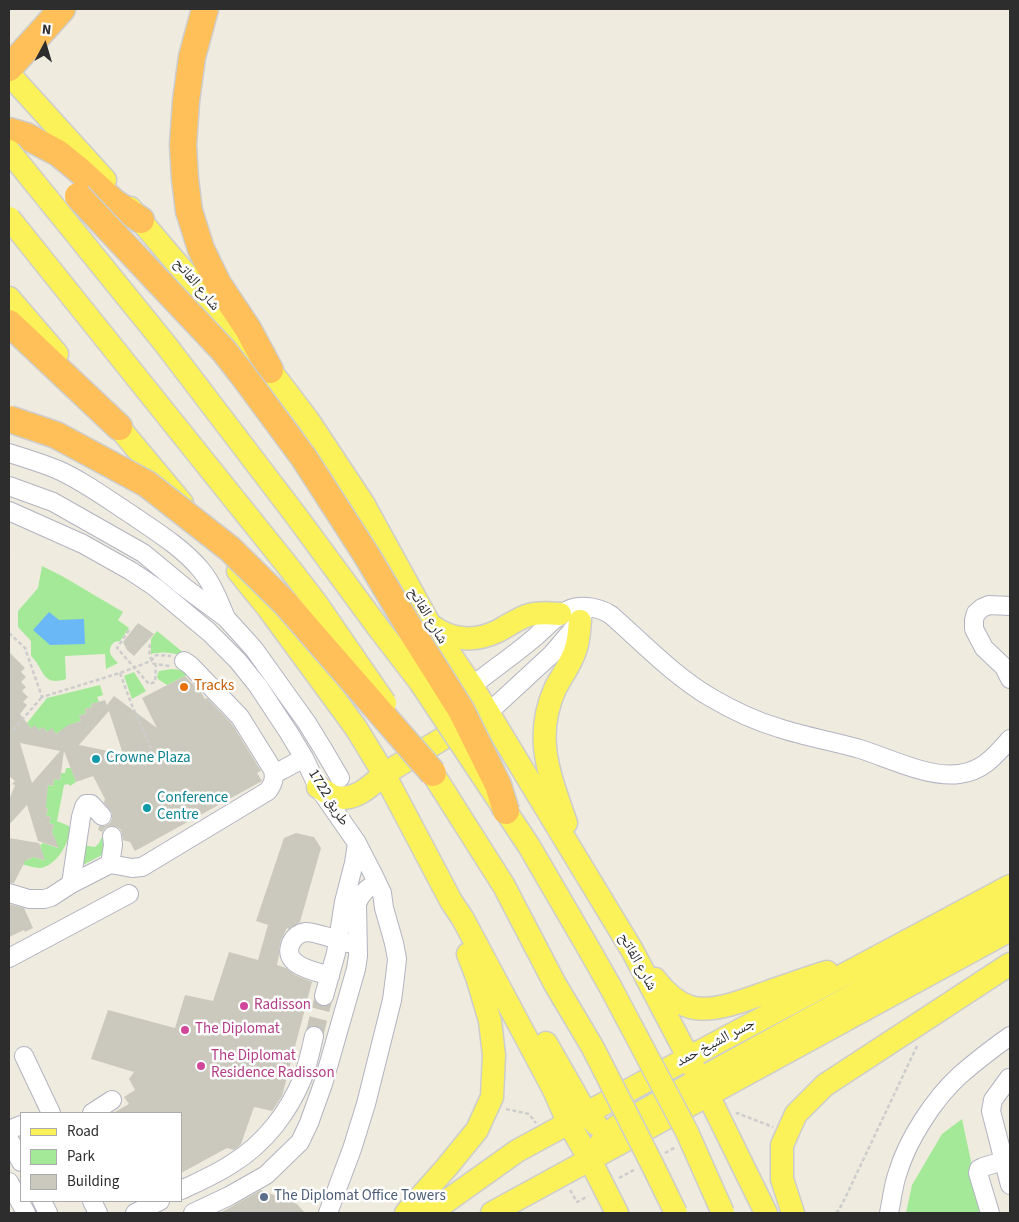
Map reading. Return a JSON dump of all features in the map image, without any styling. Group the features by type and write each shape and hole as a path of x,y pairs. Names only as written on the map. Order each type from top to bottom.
{"highway":[{"path":"9,68 62,9"},
{"path":"205,9 192,57 185,118 183,144 189,211 201,249 218,284 248,329 270,370"},
{"path":"9,131 26,136 58,154 79,170 114,202 141,220"},
{"path":"9,143 51,167 224,352 242,374 304,458 346,522 461,710 498,784 506,811"},
{"path":"9,323 119,427"},
{"path":"9,419 56,435 147,484 230,549 286,604 433,773"}],"main road":[{"name":"شارع الفاتح","path":"9,74 141,220 236,333 270,370 308,420 363,503 430,625 480,699 632,950 704,1087 766,1213"},
{"path":"9,152 166,345 297,516 420,682 529,846 611,988 687,1132 723,1213"},
{"path":"9,218 317,604 433,773 504,886 555,984 593,1048 676,1213"},
{"path":"9,298 119,427 268,608 356,728 384,774 554,1090 577,1117 590,1160 617,1213"},
{"path":"430,625 453,637 470,639 487,636 530,615 550,613 575,614 578,641 570,663 551,701 544,741 548,769 580,864"},
{"path":"318,787 332,796 340,798 357,795 384,774 452,733 470,716 480,699"},
{"name":"جسر الشيخ حمد","path":"430,1213 517,1151 577,1117 1010,886"},
{"path":"492,1213 590,1160 704,1087 1010,909"},
{"path":"406,1213 477,1130 492,1097 494,1056 490,1021 477,977 463,943 463,919"},
{"path":"590,1160 598,1145 617,1126 704,1087 1010,930"},
{"path":"632,950 671,997 692,1008 700,1009 734,1003 824,973 869,961"},
{"path":"793,1213 782,1179 782,1145 796,1114 825,1085 1010,964"},
{"path":"577,1117 612,1130"}],"street":[{"path":"9,453 57,470 79,481 157,532 203,571 218,598 226,618"},
{"path":"9,486 53,502 143,553 226,618 254,649 307,723 340,778"},
{"name":"طريق 1722","path":"9,511 83,544 155,587 209,632 238,661 258,686 289,733 318,787 357,843 382,894 397,959 392,1000 366,1104 352,1149 328,1213"},
{"path":"1010,606 989,605 976,613 974,620 974,628 984,648 1004,667 1010,679"},
{"path":"480,699 533,639 575,614 603,610 609,613 690,684 732,709 778,728 862,750 926,771 948,774 969,772 987,763 1010,739"},
{"path":"480,699 552,654 575,614"},
{"path":"238,661 254,649"},
{"path":"9,893 29,899 44,899 51,897 70,884 110,864 132,868 142,866 268,791 273,784 274,774 240,717 190,665 178,661"},
{"path":"274,774 304,758"},
{"path":"70,884 84,807 86,804 91,804 102,816"},
{"path":"110,864 113,845 112,836"},
{"path":"324,996 338,941 344,902 357,843"},
{"path":"193,1213 229,1196 266,1175 300,1142 324,1081 356,969 358,956 357,904 360,896 377,883"},
{"path":"9,958 129,894"},
{"path":"330,976 293,962 290,946 295,937 304,932 358,946"},
{"path":"182,1189 232,1164 250,1152 278,1121 289,1106 304,1075 314,1036"},
{"path":"889,1213 897,1173 908,1147 922,1123 958,1077 1010,1036"},
{"path":"24,1056 52,1112"},
{"path":"304,1075 312,1085 324,1081"},
{"path":"1010,1078 993,1100 991,1106 1007,1160 1010,1185"},
{"path":"94,1112 112,1100"},
{"path":"9,1139 20,1160"},
{"path":"250,1152 266,1175"},
{"path":"990,1213 978,1173 979,1169 1007,1160"},
{"path":"10,1188 26,1213"},
{"path":"135,1213 158,1202"}],"path":[{"path":"129,630 117,648 149,684 155,682 156,665"},
{"path":"9,633 25,648 42,697"},
{"path":"13,730 42,697 120,673 151,661 157,655 178,661 173,666 156,665 151,661 149,654 150,644"},
{"path":"120,673 154,755"},
{"path":"836,1213 848,1192 919,1042"},
{"path":"488,1104 529,1114 535,1121"},
{"path":"733,1115 737,1113 776,1129 789,1130"}],"green space":[{"path":"42,566 123,612 118,620 129,628 120,641 114,642 110,648 112,656 118,663 106,669 105,654 65,656 66,679 52,681 44,675 31,656 31,641 18,627 18,611 38,588"},
{"path":"157,631 195,662 163,652 151,654 151,639"},
{"path":"172,669 191,673 167,685 158,679 159,671"},
{"path":"134,672 146,691 132,699 124,676"},
{"path":"100,685 103,695 97,697 99,702 91,704 92,707 85,709 86,713 79,716 81,721 74,723 75,727 56,734 52,729 47,732 43,727 39,730 31,728 27,723 47,698"},
{"path":"66,768 71,768 76,782 70,786 68,784 64,785 57,821 69,826 68,839 65,846 56,859 45,867 36,868 15,862 25,855 28,860 33,857 44,860 40,845 43,843 58,848 52,832 54,825 49,823 51,817 46,816 48,809 44,807 48,785 53,786 54,779 60,780 61,773 65,773"},
{"path":"103,835 104,853 81,866 85,843 88,846 95,847"},
{"path":"962,1119 982,1213 906,1213 912,1185 942,1134"}],"water":[{"path":"49,612 59,620 84,619 85,644 50,645 33,630"}],"building":[{"path":"138,623 154,634 134,656 127,650 123,642"},
{"path":"9,652 25,668 21,672 26,677 21,682 26,687 22,691 28,697 23,702 27,705 20,714 31,728 35,725 39,730 43,727 47,732 52,728 56,734 68,725 81,721 79,716 86,713 85,709 92,707 91,704 105,700 107,705 114,696 157,728 142,698 185,676 201,692 205,699 207,698 232,724 261,771 257,773 262,781 135,851 130,842 123,840 121,830 117,827 110,826 102,832 98,830 99,826 105,826 110,823 112,813 104,803 105,799 93,776 76,782 64,751 60,780 54,779 53,786 48,785 46,808 48,809 46,816 51,817 49,823 54,825 52,832 59,848 38,841 27,805 9,825 9,800 15,785 12,784 15,781 9,776","holes":["109,711 123,754 79,745","20,743 60,751 32,783"]},
{"name":"The Diplomat Residence Radisson","path":"296,833 314,837 321,848 300,922 289,929 287,928 279,948 277,965 312,982 282,1096 272,1111 254,1107 241,1144 238,1147 234,1150 227,1148 182,1172 182,1112 115,1112 129,1104 124,1097 135,1090 129,1079 134,1072 91,1059 108,1010 175,1028 185,995 213,1001 229,952 258,960 268,925 256,921 284,838"},
{"path":"9,838 39,843 45,860 33,857 25,861 14,883 9,883"},
{"path":"9,904 24,908 33,928 9,937"},
{"name":"The Diplomat Office Towers","path":"261,1190 297,1204 305,1213 220,1213"}],"tunnel":[{"path":"314,1036 324,996"}],"place":[{"name":"Tracks","path":"184,687"},
{"name":"Crowne Plaza","path":"96,759"},
{"name":"Conference Centre","path":"147,808"},
{"name":"Radisson","path":"244,1006"},
{"name":"The Diplomat","path":"185,1030"},
{"name":"The Diplomat Residence Radisson","path":"201,1066"},
{"name":"The Diplomat Office Towers","path":"264,1197"}]}
